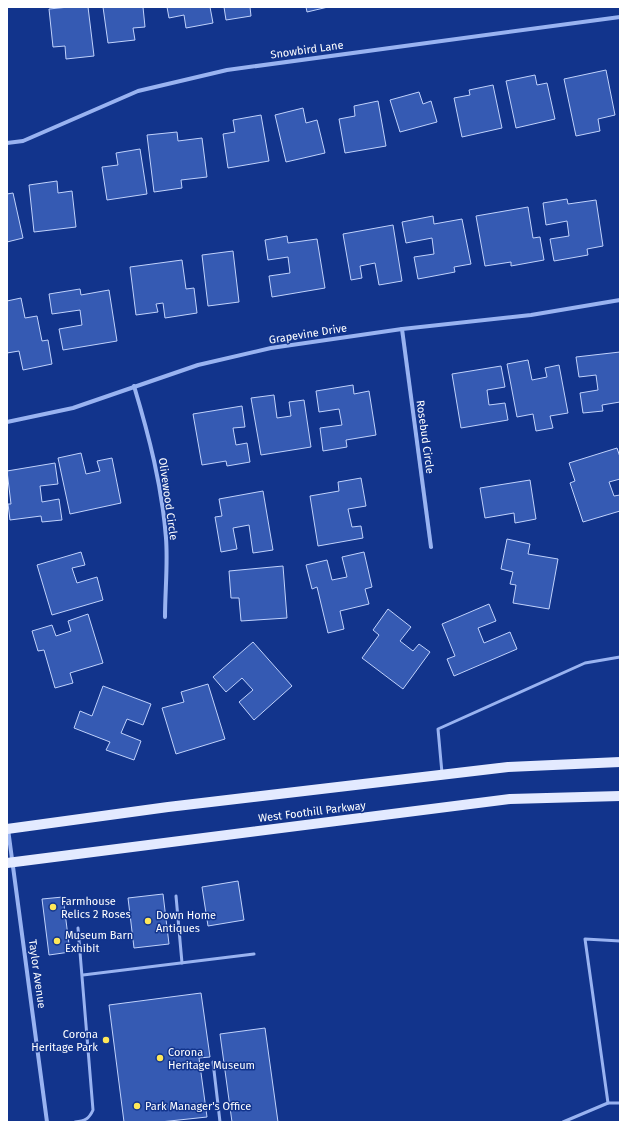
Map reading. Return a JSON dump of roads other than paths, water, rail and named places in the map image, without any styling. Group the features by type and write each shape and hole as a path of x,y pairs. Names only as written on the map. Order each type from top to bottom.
{"main road":[{"name":"West Foothill Parkway","path":"8,829 168,807 508,767 620,762"},
{"name":"West Foothill Parkway","path":"10,862 510,799 620,796"}],"street":[{"name":"Snowbird Lane","path":"7,144 23,141 138,91 227,70 620,16"},
{"name":"Grapevine Drive","path":"7,422 73,408 198,365 271,348 402,329 531,315 620,300"},
{"name":"Rosebud Circle","path":"402,329 431,547"},
{"name":"Olivewood Circle","path":"134,386 149,434 158,476 166,539 165,617"},
{"name":"Taylor Avenue","path":"8,829 10,862 47,1122"}],"lane":[{"path":"442,775 438,729 584,663 620,657"},
{"path":"176,896 182,963"},
{"path":"75,1122 85,1121 90,1117 93,1110 78,928"},
{"path":"608,1102 585,939 620,941"},
{"path":"83,975 254,954"},
{"path":"213,1062 220,1122"},
{"path":"563,1122 608,1102 620,1104"}],"place":[{"name":"Farmhouse Relics 2 Roses","path":"53,907"},
{"name":"Down Home Antiques","path":"148,921"},
{"name":"Museum Barn Exhibit","path":"57,941"},
{"name":"Corona Heritage Park","path":"106,1040"},
{"name":"Corona Heritage Museum","path":"160,1058"},
{"name":"Park Manager's Office","path":"137,1106"}]}
